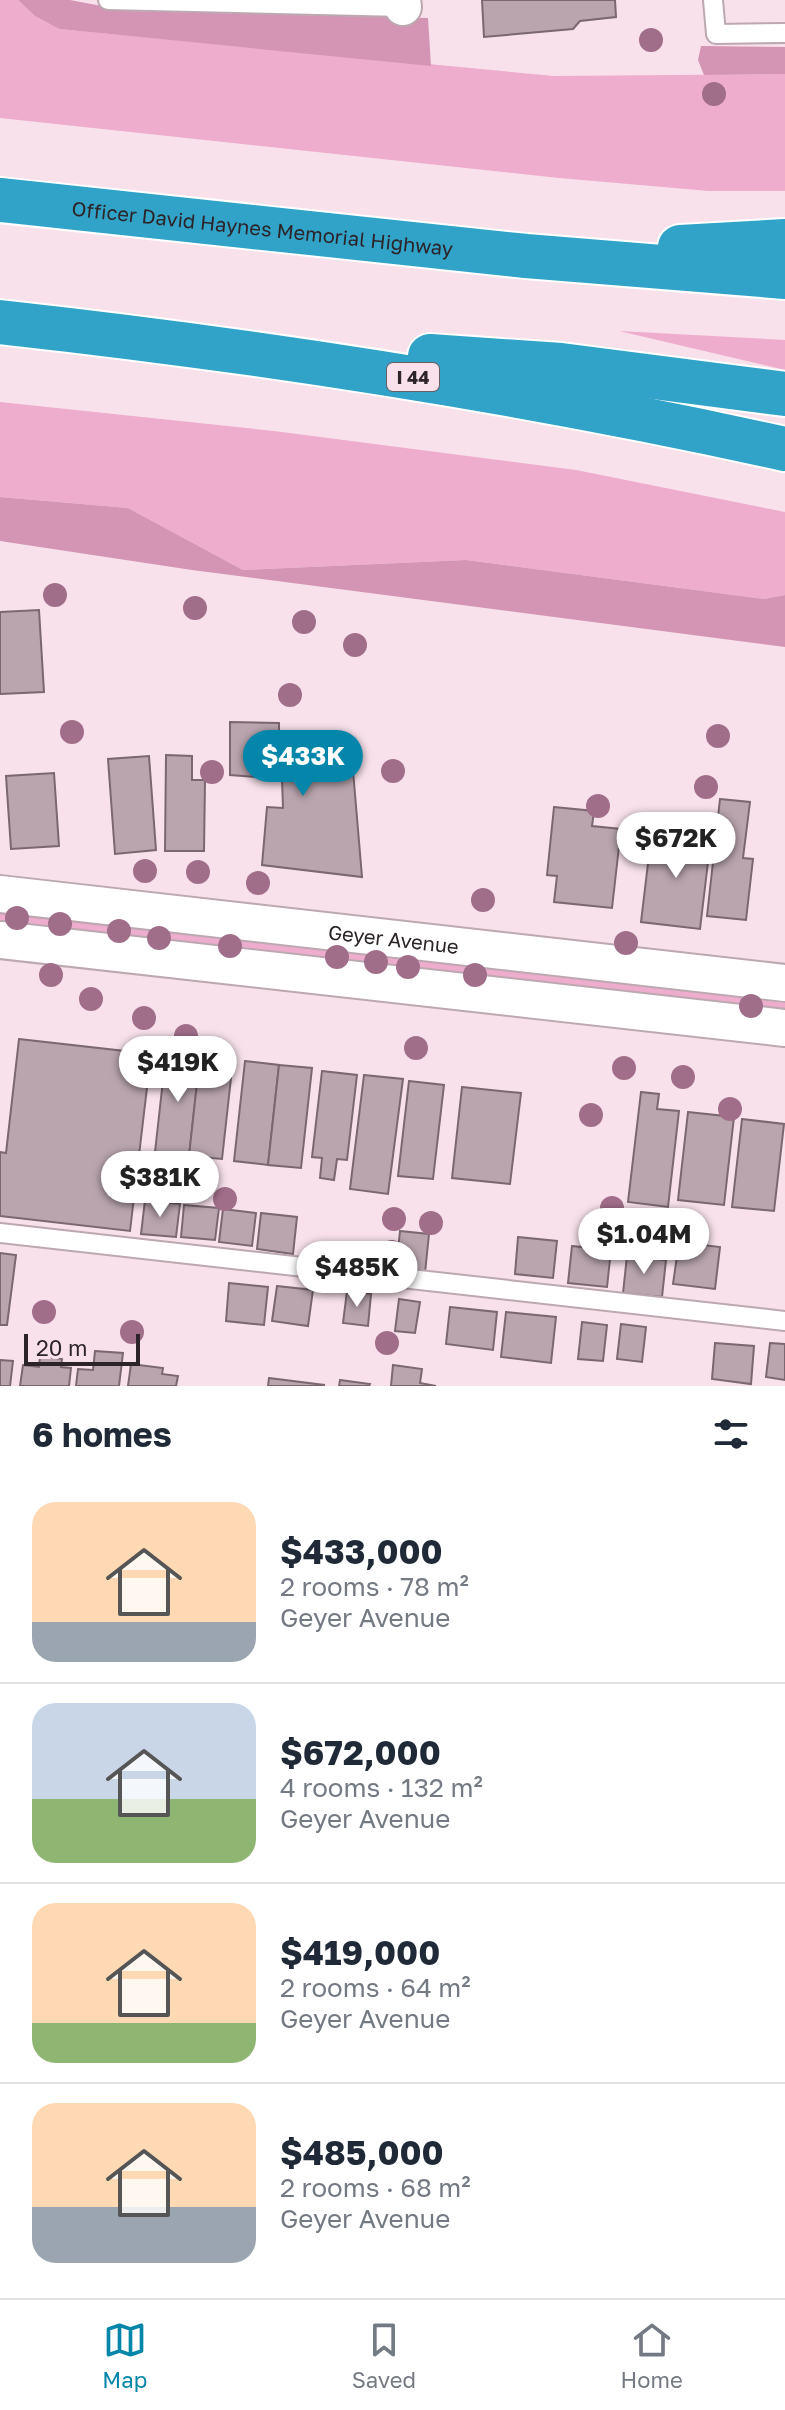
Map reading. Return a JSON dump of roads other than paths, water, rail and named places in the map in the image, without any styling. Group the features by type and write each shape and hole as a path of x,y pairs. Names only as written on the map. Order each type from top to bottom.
{"highway":[{"name":"Officer David Haynes Memorial Highway","path":"0,200 526,256"},
{"path":"526,256 785,241"},
{"path":"526,256 785,277"},
{"name":"I 44","path":"0,322 140,337 349,366 684,426 785,449"},
{"path":"140,337 561,365 785,394"},
{"path":"684,426 785,466"}],"street":[{"name":"Geyer Avenue","path":"0,894 785,983"},
{"path":"0,940 785,1028"}],"lane":[{"path":"108,0 403,4"},
{"path":"713,0 716,34 785,33"},
{"path":"0,1233 785,1321"}]}
